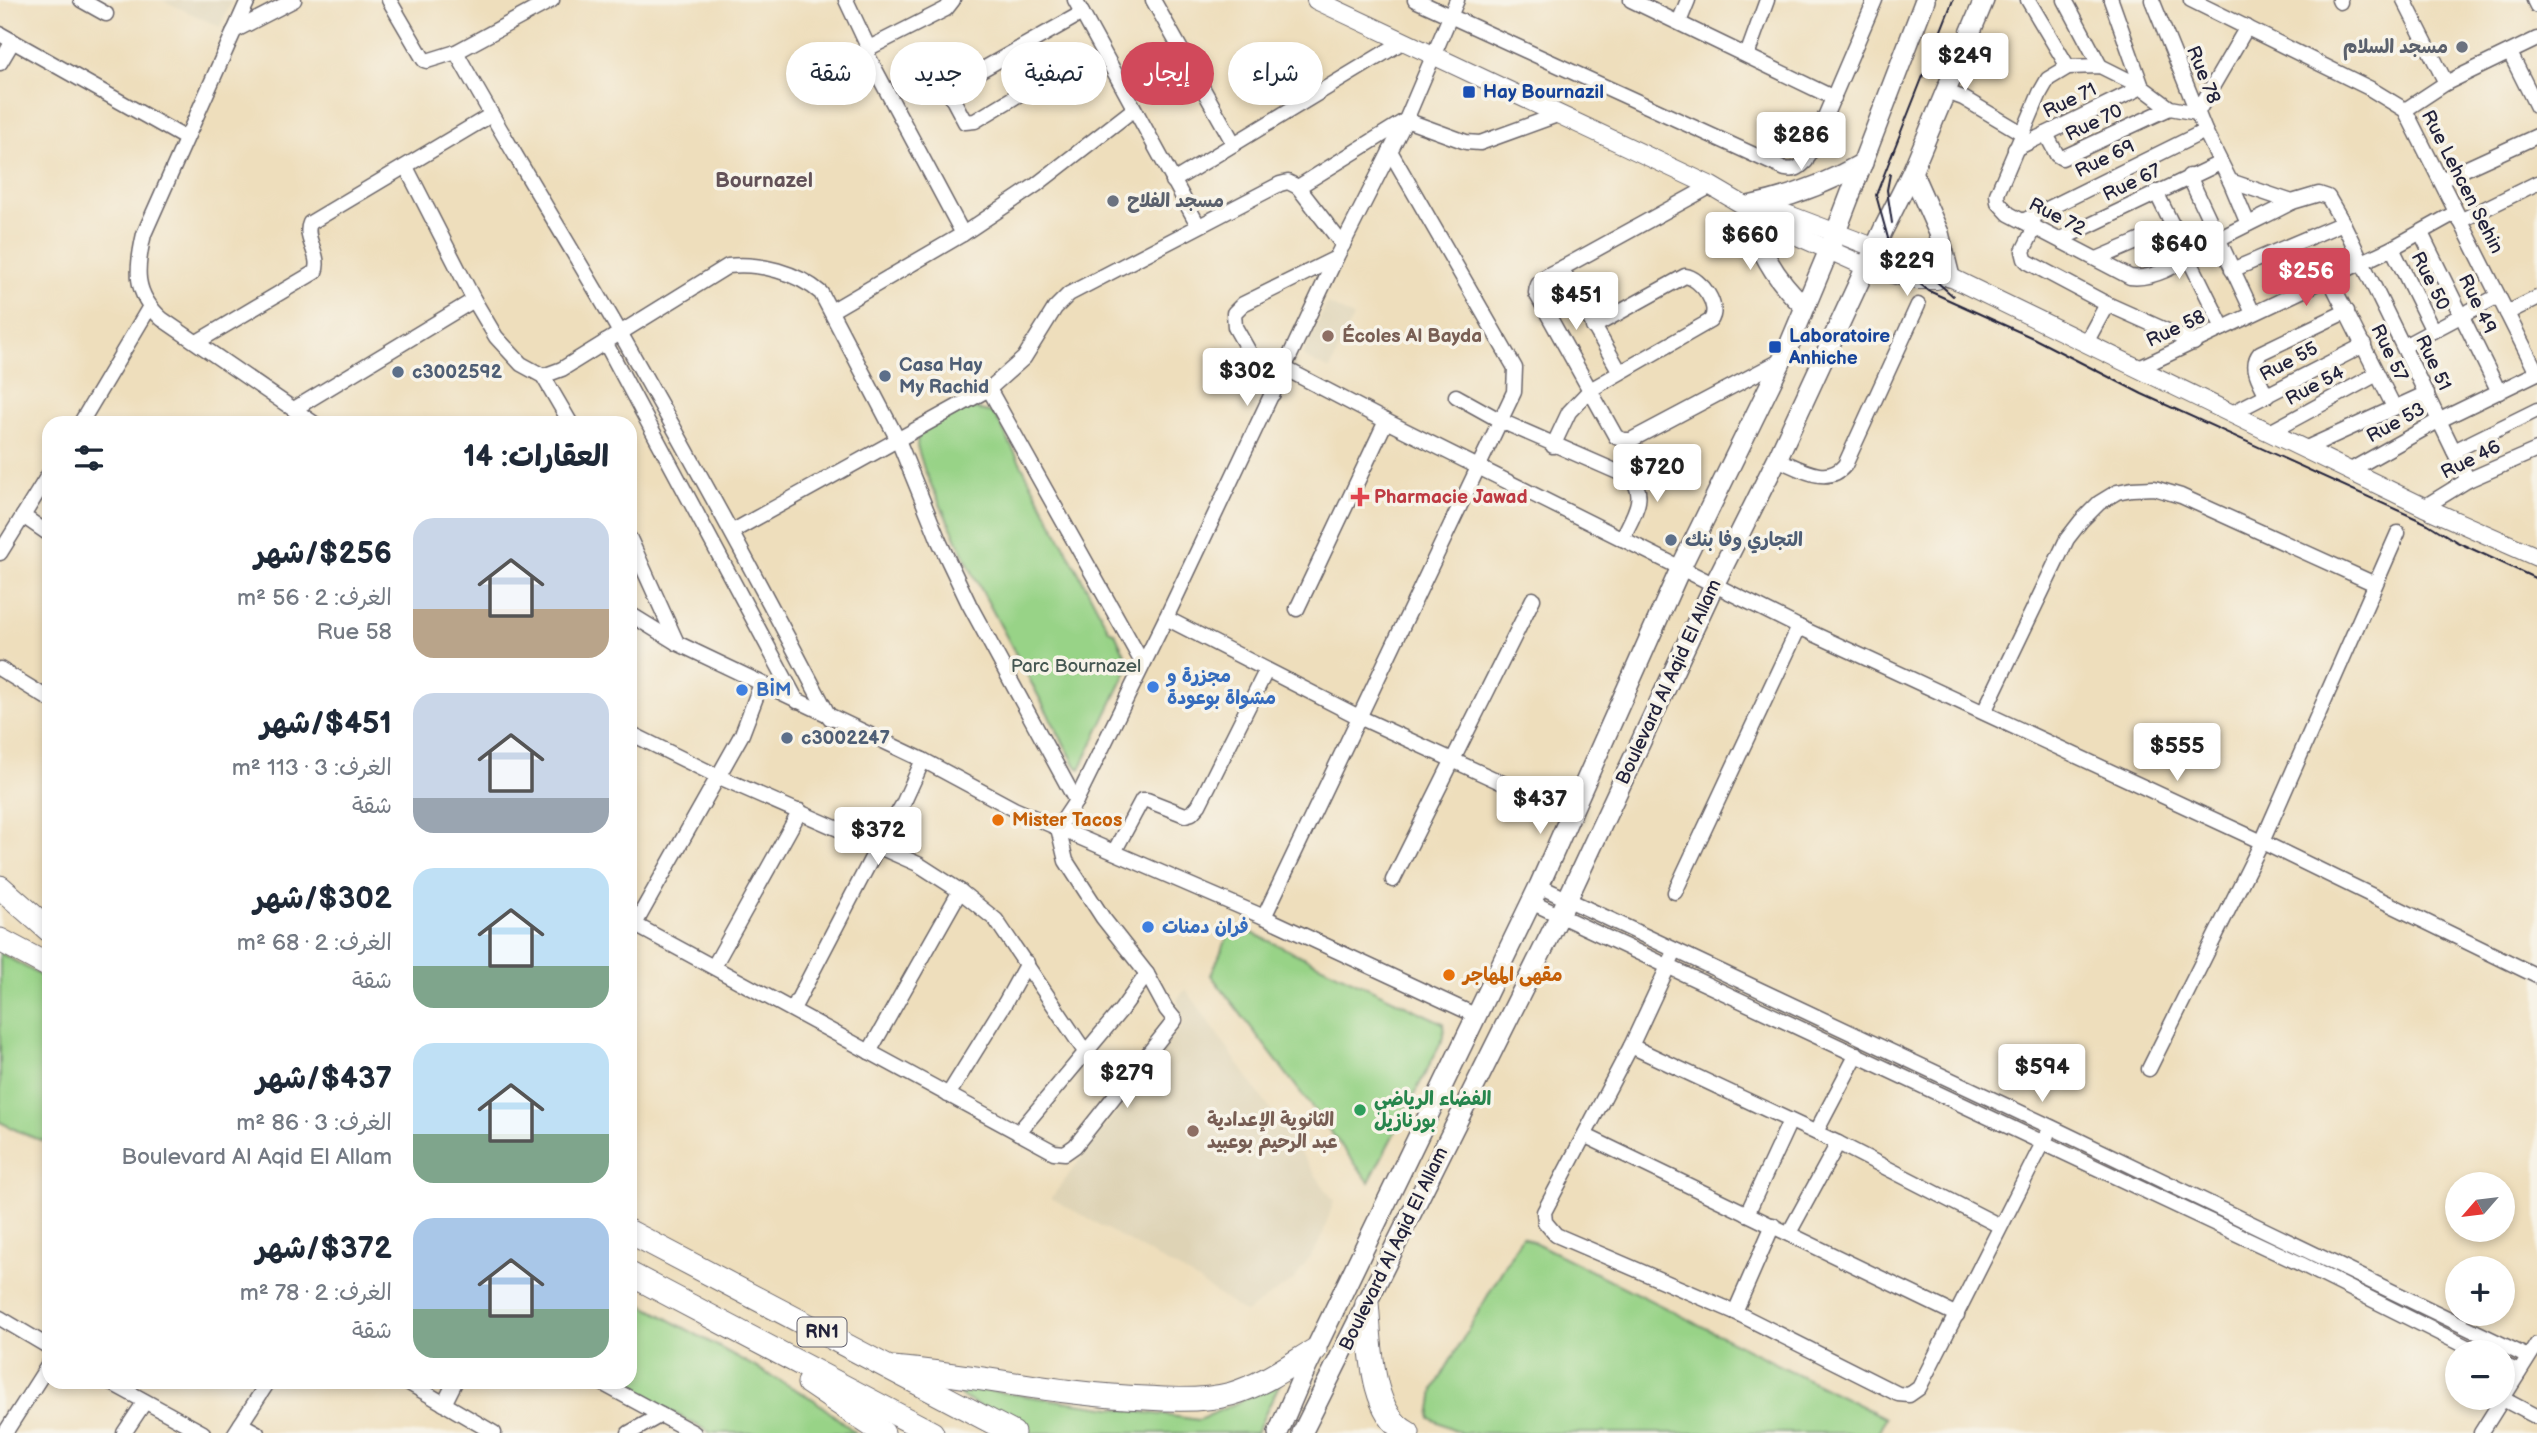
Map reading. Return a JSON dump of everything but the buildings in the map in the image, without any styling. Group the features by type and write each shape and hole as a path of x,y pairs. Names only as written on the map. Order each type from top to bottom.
{"highway":[{"path":"0,887 42,925"},
{"path":"0,905 42,927"},
{"path":"0,942 42,962"},
{"name":"RN1","path":"637,1236 1013,1433"},
{"name":"RN1","path":"637,1278 932,1433"},
{"path":"1367,1303 1376,1389 1388,1415 1408,1433"},
{"path":"720,1322 883,1433"},
{"path":"893,1368 1116,1397 1172,1399 1228,1394 1260,1384 1315,1350"}],"main road":[{"name":"Boulevard Al Aqid El Allam","path":"1278,1433 1315,1350 1535,894 1681,567 1782,360 1832,242 1926,0"},
{"name":"Boulevard Al Aqid El Allam","path":"1302,1433 1563,908 1714,584 1777,459 1912,172 1984,0"},
{"path":"1805,307 1788,291 1762,252 1748,206 1808,191 1863,163"},
{"path":"1912,172 1931,212 1950,277"}],"street":[{"path":"80,0 106,14"},
{"path":"248,0 144,234 138,261 138,284 149,308 304,416"},
{"path":"234,31 294,0"},
{"path":"389,0 424,60 431,61 456,52 552,0"},
{"path":"846,0 866,42"},
{"path":"1153,0 1234,144"},
{"path":"1316,0 1711,186 1793,233 1876,248 1922,269 1950,277 2087,341 2424,507 2537,557"},
{"path":"1415,0 1785,169 1799,169 1807,161 1875,0"},
{"path":"637,926 1054,1153 1065,1153 1075,1146 1175,1020 1147,974 1103,918 1066,860 1058,828 1076,801 1166,618 1339,252 1406,120 1457,0"},
{"path":"1632,0 1834,98"},
{"path":"1679,22 1688,0"},
{"path":"1747,55 1767,0"},
{"path":"2028,0 2068,66 2101,66 2142,87 2169,108 2197,113 2247,27"},
{"path":"2065,0 2101,66"},
{"path":"2111,0 2142,87"},
{"name":"Rue 78","path":"2152,0 2197,113 2248,224"},
{"path":"2404,0 2446,83"},
{"path":"2534,0 2537,6"},
{"name":"Rue Lehcen Sehin","path":"2202,2 2369,88 2405,110 2537,373"},
{"path":"876,45 947,3"},
{"path":"1029,42 1078,6 1198,225"},
{"path":"0,63 6,37 185,138"},
{"path":"2405,110 2446,83 2537,39"},
{"path":"1173,181 1404,41"},
{"path":"1017,51 1033,86 975,121 965,122 949,93 950,89 1017,51"},
{"path":"456,52 621,333 733,531 830,718"},
{"path":"2510,53 2537,107"},
{"name":"Rue 72","path":"2068,66 2048,79 2021,133 1997,194 1998,202 2002,208 2029,224 2130,276 2151,276 2189,257"},
{"path":"876,72 963,234"},
{"name":"Rue 71","path":"2015,149 2142,87"},
{"path":"1944,91 1963,98 2021,133"},
{"name":"Rue 70","path":"2046,134 2057,155 2068,157 2169,108"},
{"path":"831,311 963,234 1036,185 1134,109"},
{"path":"1406,120 1466,142 1480,143 1560,114"},
{"path":"197,342 315,272 317,263 307,230 310,223 491,115"},
{"path":"1298,187 1406,120"},
{"name":"Rue 69","path":"2029,224 2205,131"},
{"path":"2441,180 2537,136"},
{"path":"1264,917 1514,392 1515,368 1390,150"},
{"name":"Rue 67","path":"2061,239 2220,163"},
{"path":"406,167 474,300 504,347 521,364 543,376 566,416"},
{"path":"2189,176 2253,313"},
{"path":"2230,181 2292,202"},
{"path":"733,531 989,389 1024,358 1055,307 1069,294 1280,184 1288,183 1298,187 1339,252"},
{"name":"Rue 58","path":"2139,368 2421,233 2537,183"},
{"path":"1711,186 1541,279 1536,286 1536,293 1616,437 1623,440 1631,440 1782,360"},
{"path":"2156,192 2223,328"},
{"name":"Rue 51","path":"2292,202 2324,194 2343,223 2468,480"},
{"path":"2189,257 2292,202"},
{"path":"2232,270 2343,223"},
{"path":"2029,224 2023,251 2028,261 2107,303 2194,343"},
{"path":"2097,259 2174,226"},
{"name":"Rue 49","path":"2421,233 2499,392"},
{"path":"1832,242 1867,267 1915,280 1950,277"},
{"name":"Rue 50","path":"2392,248 2433,331"},
{"path":"1273,394 1235,327 1234,313 1243,304 1339,252"},
{"path":"543,376 562,369 728,266 746,263 810,284 821,293 898,440 939,541 969,604 1076,801"},
{"path":"1564,267 1564,273 1620,372"},
{"path":"1553,446 1569,412 1590,390 1710,321 1715,316 1715,310 1700,281 1685,276 1593,327"},
{"name":"Rue 57","path":"2329,278 2394,407"},
{"path":"2404,346 2498,296"},
{"path":"2507,313 2537,298"},
{"path":"294,409 474,300"},
{"path":"2087,341 2107,303"},
{"path":"1777,459 1822,477 1840,472 1918,305"},
{"path":"90,416 149,308"},
{"path":"2267,396 2254,366 2254,360 2260,353 2347,311"},
{"path":"605,342 797,701"},
{"name":"Rue 55","path":"2232,413 2364,345"},
{"path":"1284,368 1799,627 2262,842 2537,976"},
{"name":"Rue 53","path":"2349,471 2438,421 2537,373"},
{"name":"Rue 54","path":"2270,432 2377,374"},
{"path":"989,389 1143,664"},
{"name":"Rue 53","path":"2304,449 2427,393"},
{"path":"1456,396 1553,446 1629,477 1635,483 1640,500 1622,539"},
{"path":"2454,451 2537,410"},
{"path":"1297,609 1386,421"},
{"name":"Rue 46","path":"2424,507 2468,480 2537,450"},
{"path":"0,553 42,485"},
{"path":"1984,712 2067,539 2099,503 2117,492 2154,488 2180,496 2375,584"},
{"path":"23,516 42,529"},
{"path":"2149,1069 2262,842 2398,533"},
{"path":"637,554 677,643"},
{"path":"1394,880 1533,599"},
{"path":"637,618 677,643 923,760 1014,808 1264,917 1477,1016"},
{"path":"1166,618 1359,717 1572,815"},
{"path":"1675,892 1799,627"},
{"path":"0,669 42,695"},
{"path":"1114,852 1142,800 1185,815 1192,813 1199,805 1266,671"},
{"path":"637,914 742,734 761,684"},
{"path":"637,737 717,776 918,864 960,891 996,920 1086,1053"},
{"path":"793,1009 877,848 903,804 923,760"},
{"path":"714,966 800,811"},
{"path":"869,1052 960,891"},
{"path":"1535,894 1669,966 2301,1264 2453,1340"},
{"path":"1563,908 1675,951 2050,1127 2528,1357"},
{"path":"1675,951 1586,1136 1544,1212 1549,1230 1556,1235 1735,1312 1898,1394 1909,1395 1919,1388 2050,1127"},
{"path":"948,1095 1027,963"},
{"path":"1018,1133 1121,1010 1147,974"},
{"path":"1631,1046 1816,1132 2000,1226"},
{"path":"1816,1132 1857,1054"},
{"path":"1747,1214 1790,1121"},
{"path":"1586,1136 1956,1315"},
{"path":"1788,1233 1838,1143"},
{"path":"1735,1312 1773,1225"},
{"path":"0,1318 42,1343"},
{"path":"2515,1379 2537,1344"},
{"path":"2515,1371 2519,1373"},
{"path":"5,1433 42,1375"},
{"path":"121,1389 203,1433"},
{"path":"257,1433 238,1429 264,1389"},
{"path":"419,1389 495,1433"},
{"path":"444,1404 452,1389"},
{"path":"613,1389 694,1433"},
{"path":"124,1433 144,1403"},
{"path":"2515,1405 2537,1417"},
{"path":"2481,1433 2495,1410"},
{"path":"629,1433 662,1415"}],"shaded area":[{"path":"162,0 232,0 220,27"},
{"name":"Écoles Al Bayda","path":"1327,303 1353,317 1330,370 1302,356"},
{"name":"الثانوية الإعدادية عبد الرحيم بوعبيد","path":"1186,989 1334,1201 1320,1242 1295,1279 1245,1313 1189,1275 1051,1198 1183,1024 1177,999"}],"green space":[{"name":"Parc Bournazel","path":"965,407 994,413 1130,665 1080,769 974,576 925,472 917,446 918,431"},
{"name":"الفضاء الرياضي بورنازيل","path":"1233,924 1443,1023 1444,1037 1369,1182 1211,975"},
{"path":"0,953 42,976 42,1140 0,1122"},
{"path":"1522,1236 1885,1418 1878,1433 1461,1433 1430,1418 1434,1389"},
{"path":"637,1302 813,1399 856,1433 711,1433 629,1389 637,1389"},
{"path":"1280,1383 1256,1433 1030,1433 960,1396 962,1387 1199,1420"}],"tram line":[{"path":"1953,0 1876,195 1891,249 1915,280 1929,291 2033,338 2142,394 2428,524 2457,542 2537,579"},
{"path":"1890,174 1887,190 1892,223"},
{"path":"1902,248 1953,296"}],"place":[{"name":"مسجد السلام","path":"2462,47"},
{"name":"Hay Bournazil","path":"1469,92"},
{"name":"مسجد الفلاح","path":"1113,201"},
{"name":"Écoles Al Bayda","path":"1328,336"},
{"name":"Laboratoire Anhiche","path":"1775,347"},
{"name":"c3002592","path":"398,372"},
{"name":"Casa Hay My Rachid","path":"885,376"},
{"name":"Pharmacie Jawad","path":"1360,497"},
{"name":"التجاري وفا بنك","path":"1671,540"},
{"name":"مجزرة و مشواة بوعودة","path":"1153,687"},
{"name":"BİM","path":"742,690"},
{"name":"c3002247","path":"787,738"},
{"name":"Mister Tacos","path":"998,820"},
{"name":"فران دمنات","path":"1148,927"},
{"name":"مقهى المهاجر","path":"1449,975"},
{"name":"الفضاء الرياضي بورنازيل","path":"1360,1110"},
{"name":"الثانوية الإعدادية عبد الرحيم بوعبيد","path":"1193,1131"}],"district":[{"name":"Bournazel","path":"764,180"}]}
